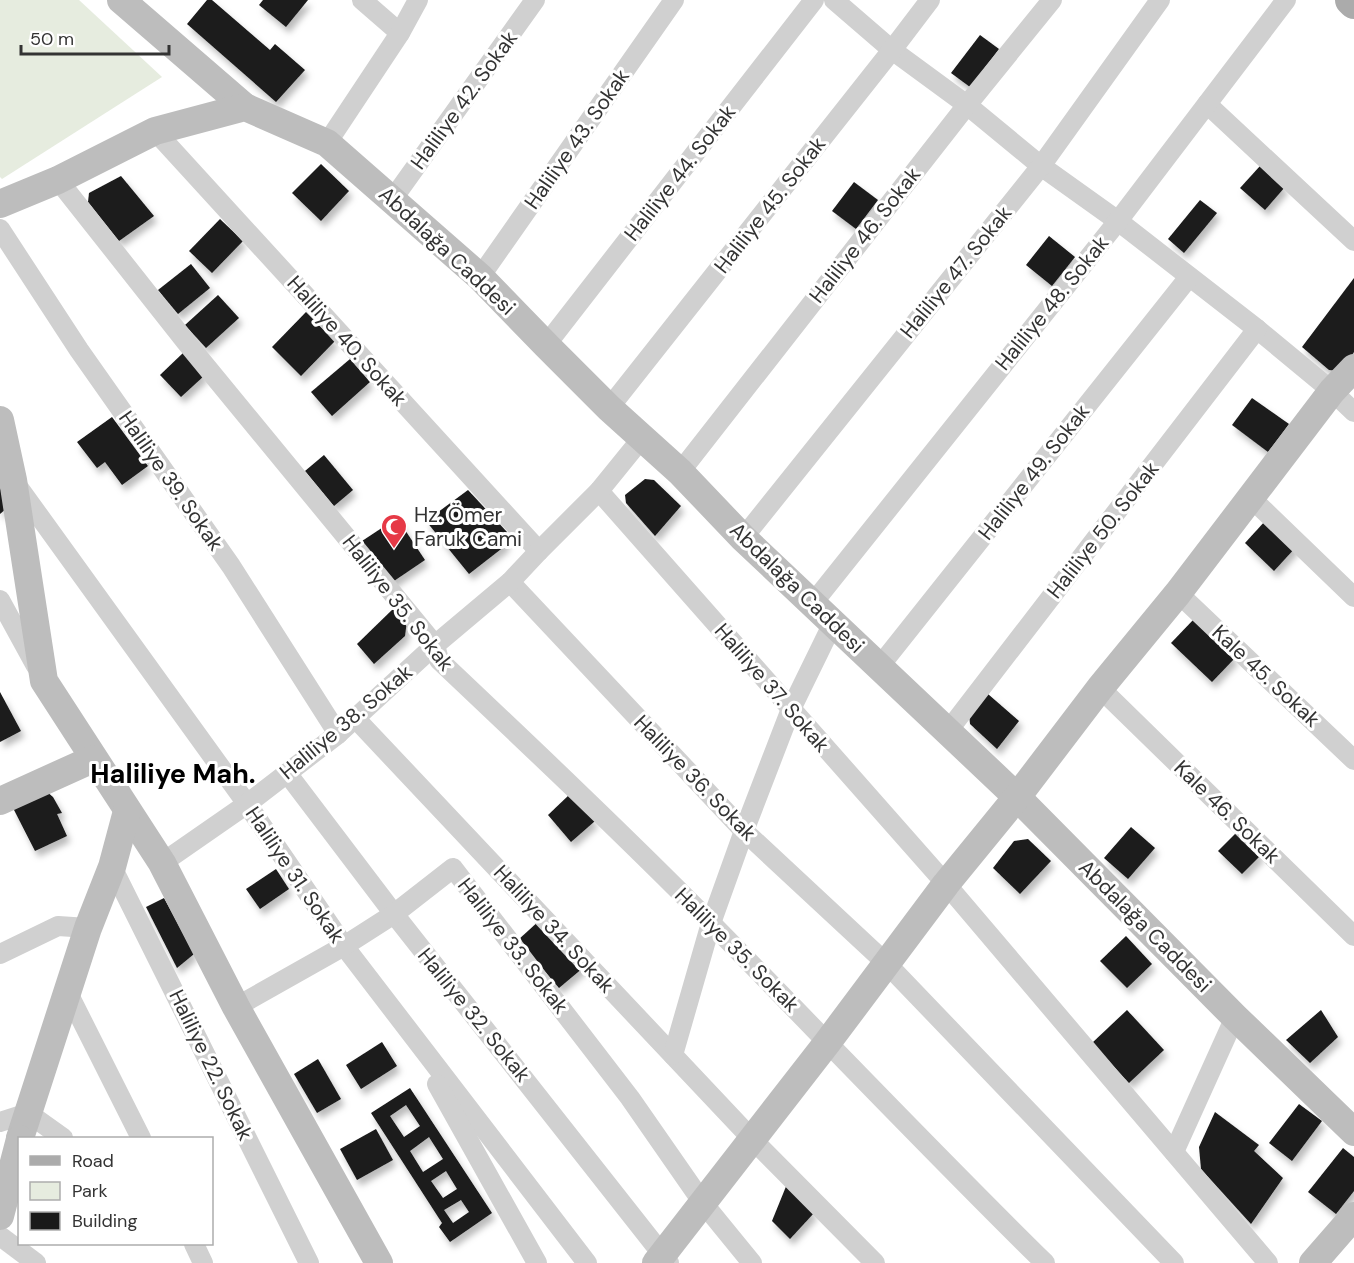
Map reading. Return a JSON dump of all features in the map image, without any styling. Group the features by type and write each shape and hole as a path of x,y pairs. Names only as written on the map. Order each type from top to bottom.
{"street":[{"name":"Abdalağa Caddesi","path":"121,0 245,107 327,143 480,277 609,408 680,472 743,538 1017,797 1235,1017 1354,1132"},
{"path":"362,0 400,33"},
{"path":"327,143 400,33 418,0"},
{"name":"Haliliye 42. Sokak","path":"392,200 535,0"},
{"name":"Haliliye 43. Sokak","path":"480,277 674,0"},
{"name":"Haliliye 44. Sokak","path":"546,345 814,0"},
{"path":"834,0 892,50 967,105 1041,166 1118,221 1257,329 1354,412"},
{"name":"Haliliye 45. Sokak","path":"609,408 930,0"},
{"name":"Haliliye 46. Sokak","path":"680,472 1052,0"},
{"name":"Haliliye 47. Sokak","path":"743,538 1041,166 1160,0"},
{"name":"Haliliye 48. Sokak","path":"813,603 1118,221 1287,0"},
{"path":"1208,104 1354,241"},
{"path":"0,204 58,180 155,131 245,107"},
{"name":"Haliliye 40. Sokak","path":"155,131 538,551"},
{"name":"Haliliye 35. Sokak","path":"58,180 193,351 435,645 439,660 711,923 1045,1263"},
{"name":"Haliliye 39. Sokak","path":"0,229 79,350 231,566 338,734"},
{"name":"Haliliye 49. Sokak","path":"879,667 1189,277"},
{"name":"Haliliye 50. Sokak","path":"948,731 1257,329"},
{"path":"662,1260 946,884 1178,593 1332,391 1354,368"},
{"path":"0,420 13,480 44,681"},
{"name":"Haliliye 38. Sokak","path":"162,863 247,804 356,719 435,645 510,582 599,491 642,438"},
{"name":"Haliliye 31. Sokak","path":"13,480 247,804 344,946 587,1263"},
{"name":"Haliliye 37. Sokak","path":"599,491 946,884 1268,1263"},
{"path":"1250,497 1354,597"},
{"name":"Haliliye 36. Sokak","path":"510,582 744,831 887,964 1174,1263"},
{"name":"Kale 45. Sokak","path":"1178,593 1354,760"},
{"path":"0,600 44,681 162,863 236,1007 379,1263"},
{"path":"673,1055 711,923 744,831 791,709 833,623"},
{"name":"Kale 46. Sokak","path":"1100,688 1354,936"},
{"name":"Haliliye 34. Sokak","path":"356,719 752,1139 875,1263"},
{"path":"0,801 93,759"},
{"name":"Haliliye 32. Sokak","path":"287,773 662,1260"},
{"path":"22,1130 88,927 112,867 127,812"},
{"path":"453,868 477,847"},
{"name":"Haliliye 22. Sokak","path":"112,867 309,1263"},
{"name":"Haliliye 33. Sokak","path":"236,1007 344,946 394,914 453,868 630,1098 703,1203 752,1263"},
{"path":"0,954 58,926 88,927"},
{"path":"67,991 140,1137"},
{"path":"1174,1152 1235,1017"},
{"path":"403,1024 537,1263"},
{"path":"0,1122 22,1130 58,1137"},
{"path":"0,1216 18,1146"},
{"path":"1313,1263 1354,1216"},
{"path":"0,1236 36,1263"},
{"path":"194,1245 203,1263"}],"green space":[{"path":"0,0 79,0 162,77 2,179 0,177"}],"building":[{"path":"207,0 212,0 270,50 275,44 305,70 276,102 187,24"},
{"path":"263,0 308,0 286,27 259,5"},
{"path":"980,35 999,49 970,87 951,73"},
{"path":"321,164 349,191 321,221 292,193"},
{"path":"1260,166 1285,187 1265,210 1240,188"},
{"path":"121,176 154,216 119,241 88,202 89,193"},
{"path":"854,182 878,200 856,229 832,211"},
{"path":"1200,200 1217,213 1184,253 1168,239"},
{"path":"220,219 243,241 212,273 189,251"},
{"path":"1049,236 1075,257 1052,286 1026,265"},
{"path":"191,264 210,288 178,314 158,290"},
{"path":"1354,278 1354,352 1341,371 1329,370 1302,347"},
{"path":"218,295 239,318 206,348 185,325"},
{"path":"306,312 335,341 301,376 272,347"},
{"path":"184,352 205,375 181,397 160,375"},
{"path":"350,359 370,382 332,416 311,392"},
{"path":"1252,398 1289,424 1268,452 1232,425"},
{"path":"112,417 148,466 122,485 105,462 97,468 77,442"},
{"path":"324,455 353,490 334,506 305,471"},
{"path":"645,479 654,480 681,506 655,536 626,503 625,495"},
{"path":"0,487 7,508 0,514"},
{"path":"468,490 507,532 505,546 469,574 426,521"},
{"name":"Hz. Ömer Faruk Cami","path":"397,518 425,560 391,583 362,541"},
{"path":"1266,520 1296,547 1274,571 1245,543"},
{"path":"395,607 407,620 405,636 374,664 357,644"},
{"path":"1194,619 1235,658 1212,682 1171,643"},
{"path":"0,692 21,731 0,742"},
{"path":"988,694 1019,721 997,749 970,724 969,713"},
{"path":"46,791 53,797 62,813 57,814 67,836 35,851 13,808"},
{"path":"570,794 595,821 571,842 548,815"},
{"path":"1131,827 1155,848 1128,879 1104,858"},
{"path":"1237,832 1261,855 1242,874 1218,851"},
{"path":"1028,839 1051,861 1020,894 993,868 1014,841"},
{"path":"276,869 289,889 260,909 246,889"},
{"path":"164,898 194,954 177,968 146,907"},
{"path":"540,920 584,967 559,988 518,940"},
{"path":"1126,936 1152,964 1127,988 1100,961"},
{"path":"1127,1010 1164,1050 1129,1083 1092,1043"},
{"path":"1321,1010 1338,1037 1310,1063 1286,1040"},
{"path":"382,1042 397,1066 361,1089 346,1065"},
{"path":"318,1059 341,1099 317,1113 294,1074"},
{"path":"410,1088 492,1213 450,1242 439,1227 442,1223 371,1113","holes":["406,1105 420,1126 404,1137 390,1116","429,1137 443,1159 423,1172 410,1151","446,1171 457,1189 443,1198 431,1181","461,1200 469,1212 453,1223 444,1210"]},
{"path":"1299,1104 1322,1121 1292,1161 1269,1143"},
{"path":"1215,1112 1259,1145 1254,1151 1283,1178 1251,1224 1201,1169 1199,1147"},
{"path":"376,1129 393,1160 357,1180 340,1149"},
{"path":"1343,1148 1354,1157 1354,1191 1336,1214 1308,1192"},
{"path":"787,1184 814,1213 790,1239 772,1221"}],"place":[{"name":"Hz. Ömer Faruk Cami","path":"394,550"}],"district":[{"name":"Haliliye Mah.","path":"173,774"}]}
